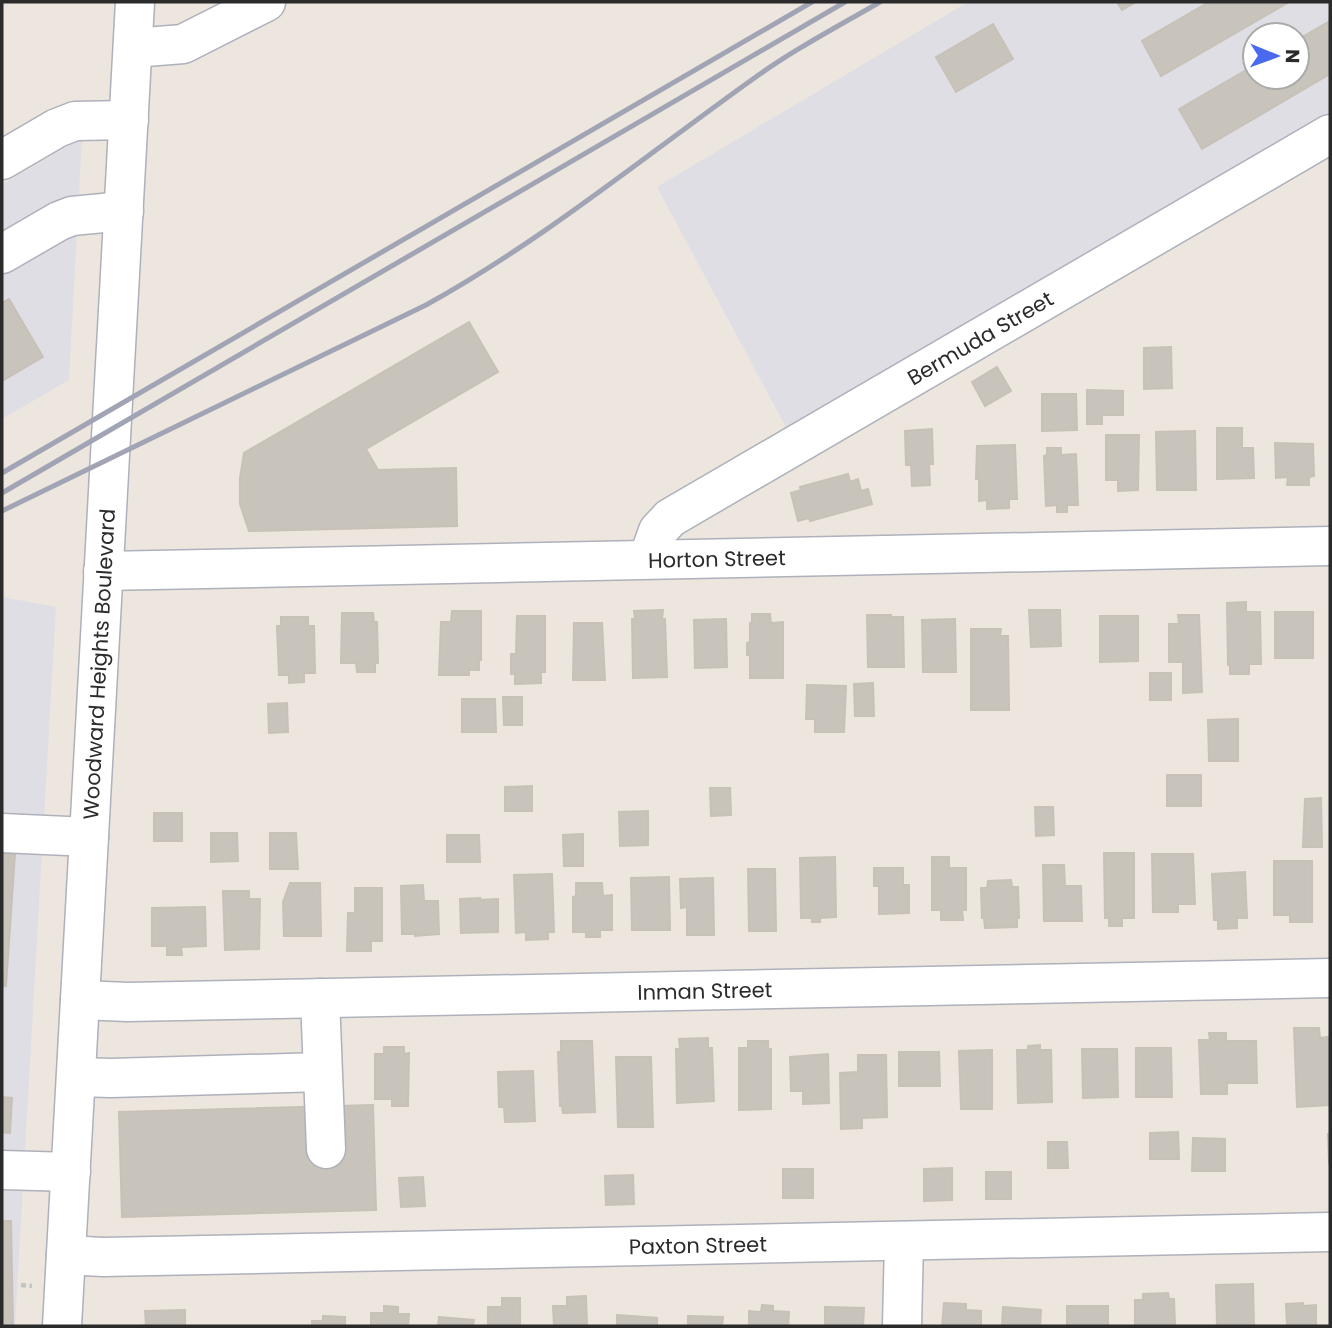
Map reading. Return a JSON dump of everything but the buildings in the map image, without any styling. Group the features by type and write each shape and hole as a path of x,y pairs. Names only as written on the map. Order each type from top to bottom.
{"street":[{"name":"Woodward Heights Boulevard","path":"62,1326 135,2"},
{"path":"133,48 183,44 267,2"},
{"path":"2,160 57,128 75,121 128,120"},
{"name":"Bermuda Street","path":"648,559 658,531 670,518 1330,134"},
{"path":"2,254 58,221 72,216 124,211"},
{"name":"Horton Street","path":"103,571 1330,545"},
{"path":"2,833 89,837"},
{"name":"Inman Street","path":"80,1000 128,1002 1330,978"},
{"path":"320,998 326,1149"},
{"path":"76,1077 111,1079 322,1072"},
{"path":"2,1170 71,1172"},
{"name":"Paxton Street","path":"66,1255 103,1257 1330,1232"},
{"path":"902,1326 904,1241"}],"shaded area":[{"path":"968,2 1330,2 1330,114 788,431 657,187"},
{"path":"82,138 69,380 2,419 2,184"},
{"path":"2,597 56,607 15,1326 2,1326"}],"railway":[{"path":"2,473 812,2"},
{"path":"2,493 845,2"},
{"path":"2,511 426,305 552,226 768,68 880,2"}]}
